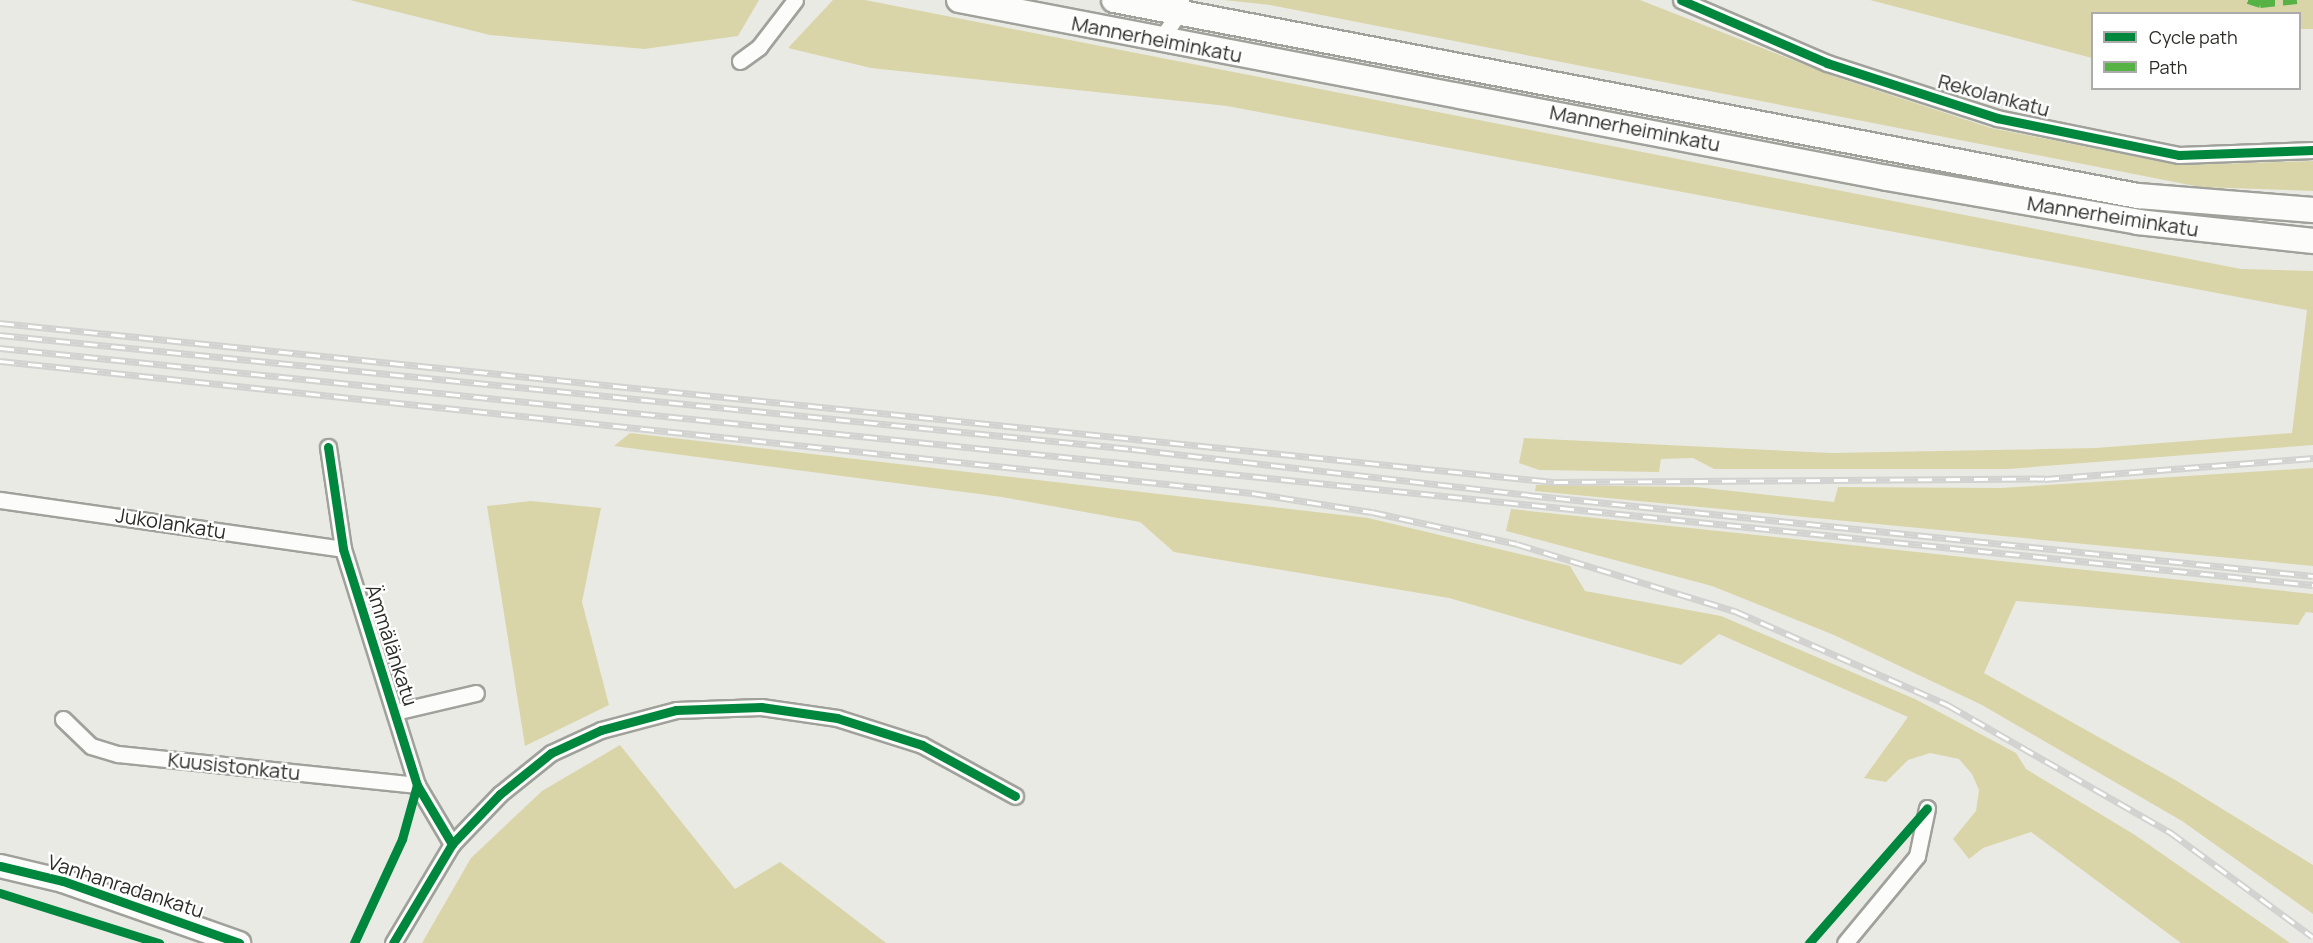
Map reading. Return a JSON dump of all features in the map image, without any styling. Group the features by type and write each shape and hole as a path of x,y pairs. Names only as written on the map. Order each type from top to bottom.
{"main road":[{"name":"Mannerheiminkatu","path":"958,0 1160,40 2138,222 2313,241"},
{"name":"Mannerheiminkatu","path":"1114,0 1180,6 2138,196 2313,210"}],"street":[{"path":"740,61 759,47 795,0"},
{"name":"Rekolankatu","path":"1681,0 1827,63 1997,118 2179,155 2313,150"},
{"path":"1154,4 1160,40"},
{"path":"1160,40 1180,6"},
{"name":"Ämmälänkatu","path":"328,447 343,549 417,785 452,844"},
{"name":"Jukolankatu","path":"0,500 343,549"},
{"path":"395,712 476,693"},
{"path":"393,943 452,844 500,794 551,753 601,730 676,710 761,707 837,718 922,745 1015,796"},
{"name":"Kuusistonkatu","path":"63,718 92,746 118,754 417,785"},
{"path":"1845,943 1917,856 1928,808"},
{"name":"Vanhanradankatu","path":"0,866 63,881 239,943"}],"shaded area":[{"path":"350,0 759,0 738,36 644,49 490,35"},
{"path":"833,0 865,0 2241,269 2313,271 2313,445 2008,469 1714,469 1693,458 1661,459 1659,472 1539,470 1519,463 1524,438 1831,453 2096,448 2292,433 2307,310 1227,106 871,68 788,48"},
{"path":"1224,0 1640,0 1836,77 1991,128 2178,165 2313,161 2313,191 2200,187 1270,5"},
{"path":"1870,0 2313,0 2313,29 2301,29 2301,12 2091,12 2091,58"},
{"path":"630,433 1368,518 1570,566 1585,591 1721,616 1915,699 2016,753 2026,769 2135,835 2290,943 2181,943 2031,832 1983,848 1969,859 1953,839 1976,811 1979,790 1972,774 1959,759 1930,753 1908,760 1886,782 1864,778 1908,717 1719,634 1681,665 1449,598 1174,552 1140,522 1002,497 614,446"},
{"path":"2313,468 2313,566 1535,491 1536,485 1696,487 1834,502 1838,487 2001,488"},
{"path":"531,501 601,508 582,602 609,705 525,746 487,506"},
{"path":"1511,509 2313,594 2313,613 2306,612 2298,625 2016,601 1984,673 2177,781 2313,865 2313,914 2182,821 1982,705 1834,635 1712,586 1506,531"},
{"path":"620,745 735,889 780,862 886,943 422,943 471,858 542,791"}],"railway":[{"path":"0,323 1554,482 2045,479 2313,458"},
{"path":"0,335 1132,449 1528,495 2313,576"},
{"path":"0,348 2313,585"},
{"path":"0,361 1252,493 1372,512 1517,544 1735,611 1948,705 2170,832 2313,937"}],"marked path":[{"path":"2248,0 2260,4 2297,0"}],"cycle path":[{"path":"1681,0 1827,63 1997,118 2179,155 2313,150"},
{"path":"328,447 343,549 417,785 452,844"},
{"path":"393,943 452,844 500,794 551,753 601,730 676,710 761,707 837,718 922,745 1015,796"},
{"path":"354,943 402,839 417,785"},
{"path":"1809,943 1927,808"},
{"path":"0,866 63,881 239,943"},
{"path":"0,893 159,943"}]}
